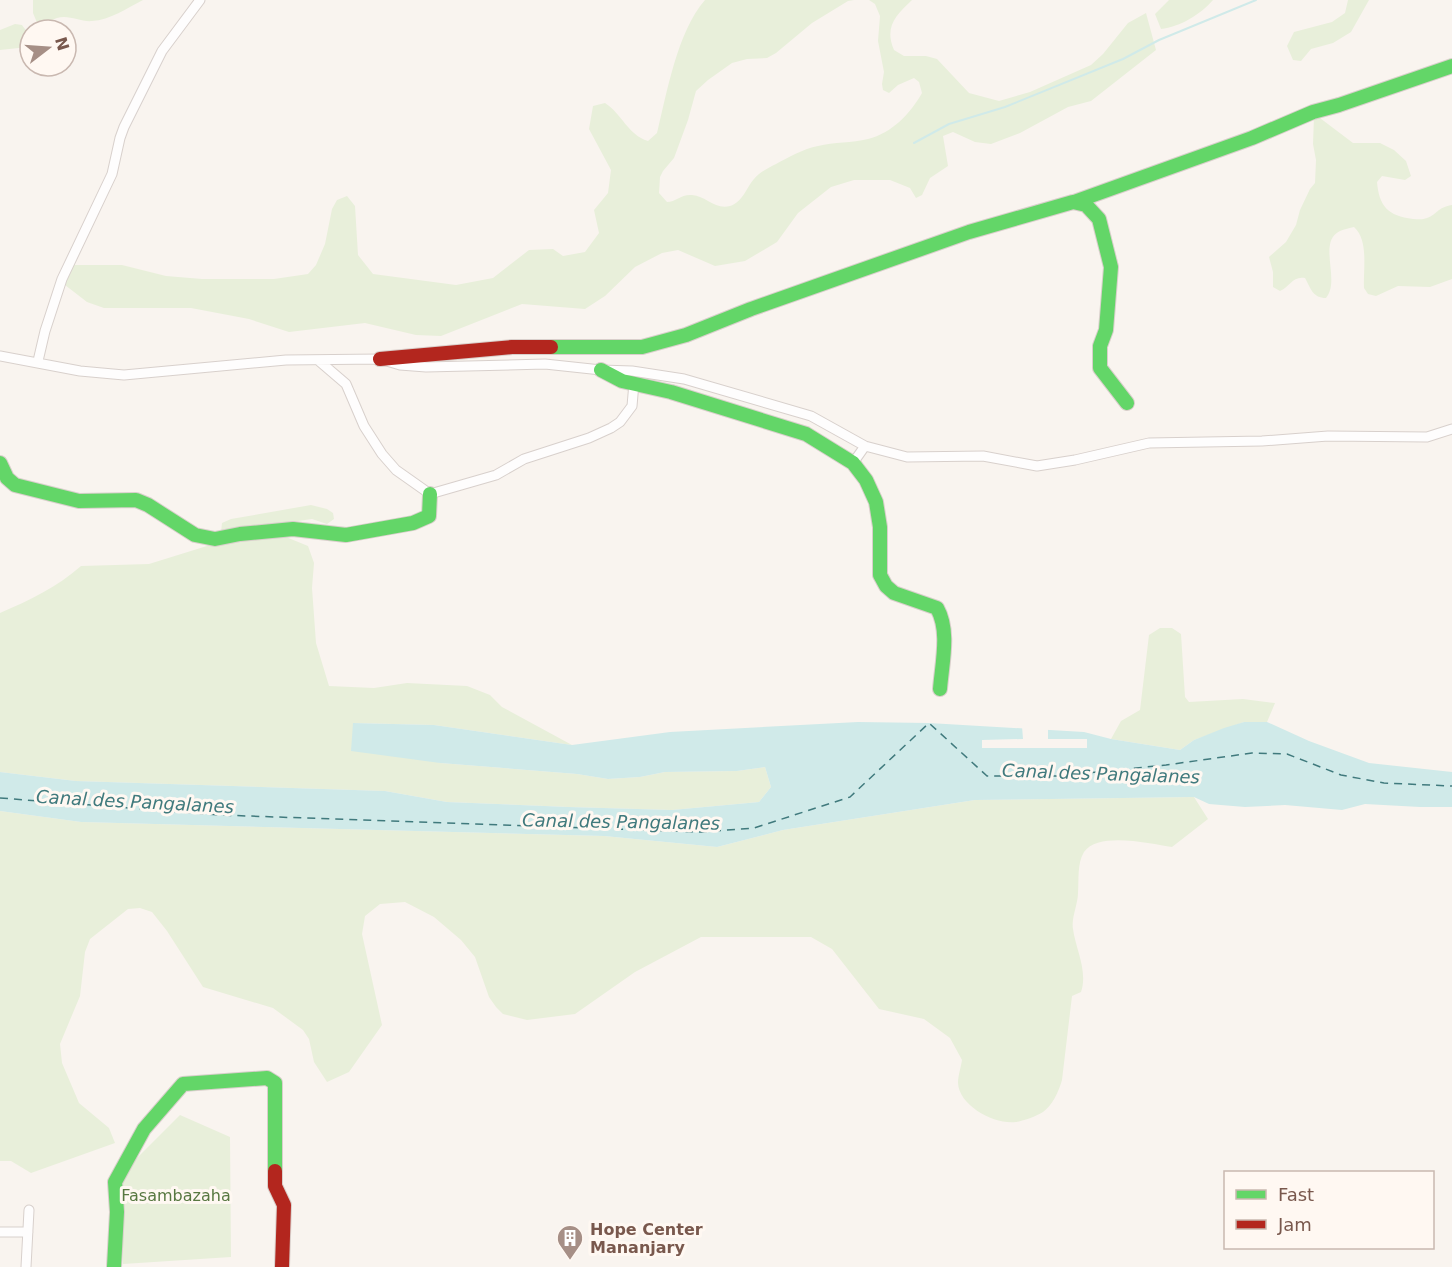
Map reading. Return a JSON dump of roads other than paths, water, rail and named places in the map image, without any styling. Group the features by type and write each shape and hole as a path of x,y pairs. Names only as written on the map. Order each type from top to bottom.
{"street":[{"path":"38,361 62,279 112,174 124,127 162,51 200,0"},
{"path":"0,356 124,375 286,360 380,359 512,347 642,347 686,335 751,309 969,232 1072,202 1252,138 1313,111 1339,105 1452,66"},
{"path":"1072,202 1086,205 1099,219 1111,267 1106,330 1100,346 1100,368 1127,403"},
{"path":"380,359 400,365 426,367 544,364 632,371 694,382 811,416 865,446 907,458 983,456 1037,466 1149,443 1262,441 1328,436 1427,436 1452,429"},
{"path":"318,360 346,384 364,426 389,462 396,470 430,494"},
{"path":"601,370 622,381 671,392 806,434 853,464 866,480 876,502 880,575 886,586 894,593 936,608 942,617 944,630 940,689"},
{"path":"430,494 496,474 524,459 589,438 611,428 620,422 632,406 634,383"},
{"path":"853,464 865,446"},
{"path":"0,463 7,478 15,485 79,501 136,500 148,505 195,535 215,538 293,530 346,535 413,523 429,516 430,494"},
{"path":"114,1267 117,1212 115,1182 144,1129 183,1084 267,1078 274,1083 275,1186 284,1204 282,1267"},
{"path":"26,1267 29,1210"},
{"path":"0,1232 28,1232"}],"water":[{"name":"Canal des Pangalanes","path":"858,722 929,723 1084,732 1111,739 1180,750 1194,740 1224,728 1244,722 1267,722 1309,741 1369,763 1452,772 1452,807 1365,804 1342,810 1285,805 1245,807 1209,804 1194,797 975,800 783,830 717,847 604,836 81,822 0,811 0,772 76,781 385,791 447,802 569,807 672,810 759,802 771,787 765,767 737,771 665,772 640,777 608,779 577,774 440,763 351,751 353,723 434,725 572,745 670,732"}],"waterway":[{"path":"914,143 949,124 1005,107 1123,59 1159,40 1256,0"}],"place":[{"name":"Hope Center Mananjary","path":"570,1261"}],"park label":[{"name":"Fasambazaha","path":"176,1195"}]}
